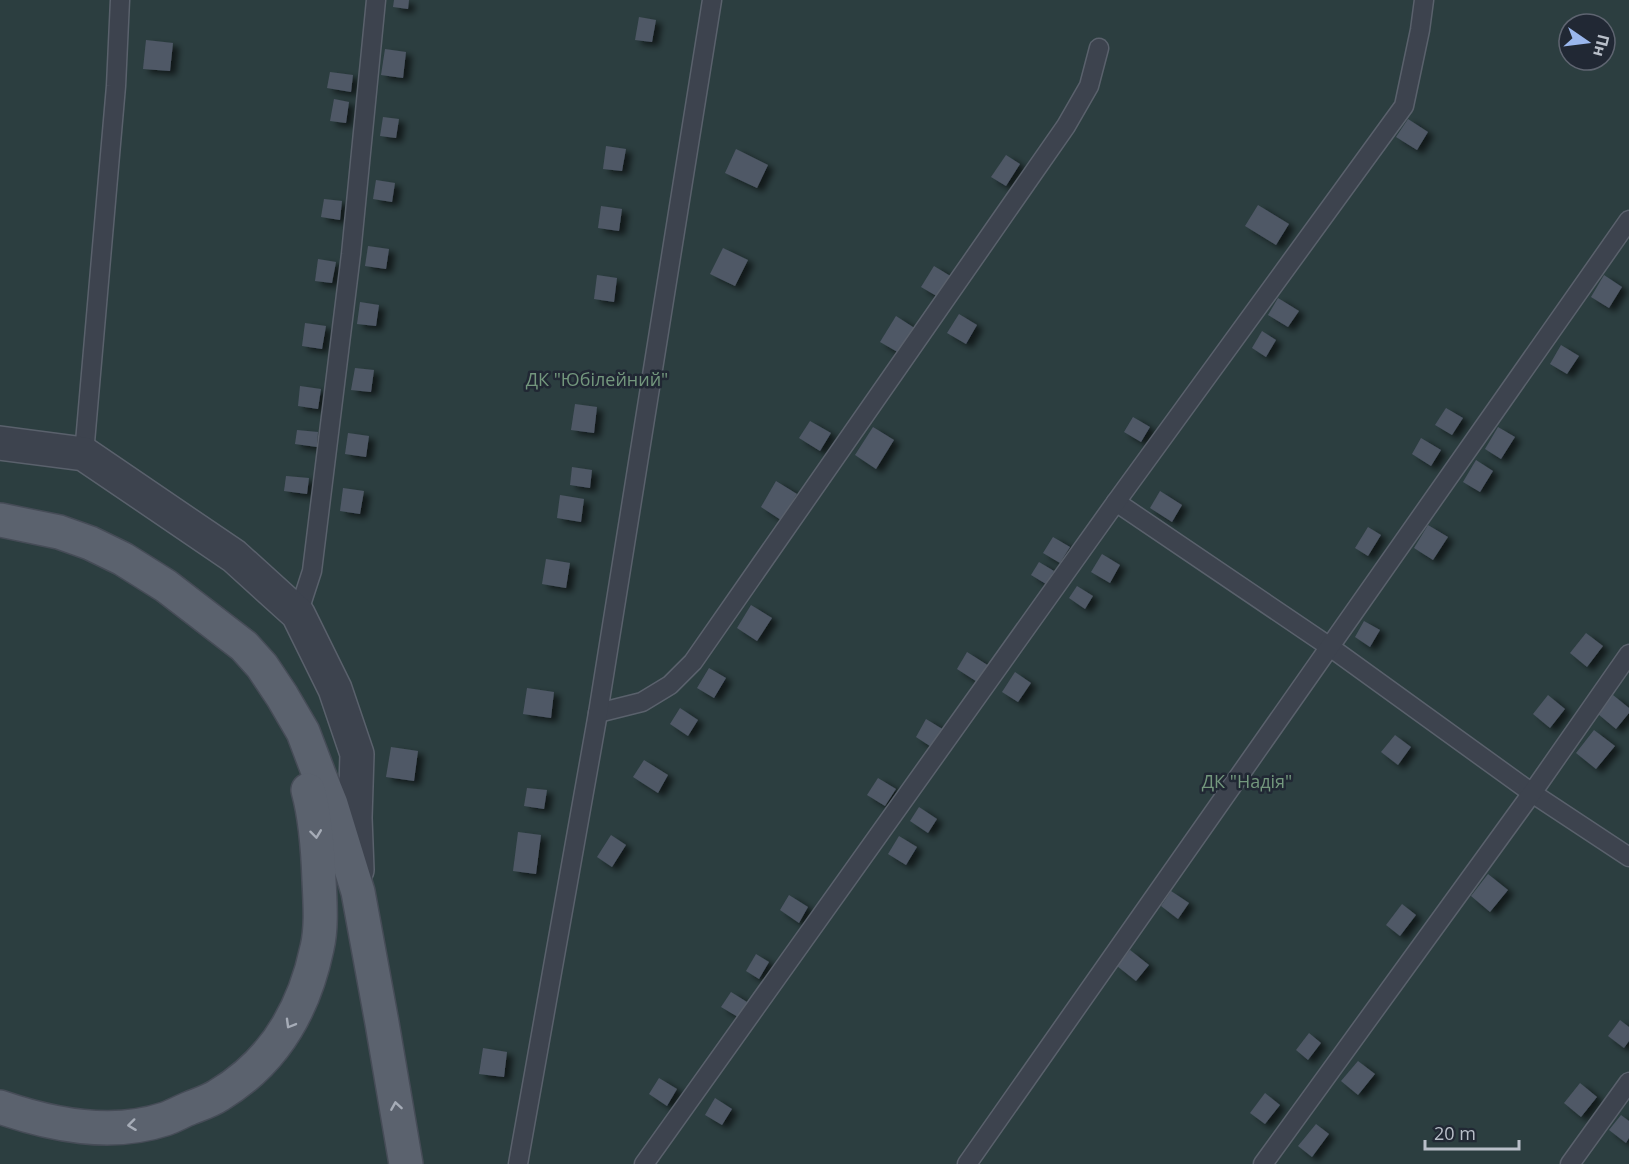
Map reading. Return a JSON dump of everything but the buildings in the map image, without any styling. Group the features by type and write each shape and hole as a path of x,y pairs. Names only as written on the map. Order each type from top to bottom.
{"main road":[{"path":"0,520 59,532 90,543 132,564 166,586 244,646 262,666 282,696 303,732 327,795 358,892 406,1164"},
{"path":"0,1107 61,1124 104,1128 138,1125 164,1119 217,1097 239,1083 282,1037 297,1012 318,947 320,910 317,841 312,806 282,696"}],"street":[{"path":"0,443 84,454 234,556 298,614 335,689 357,754 355,818 358,892"}],"lane":[{"path":"84,454 116,86 120,0"},
{"path":"298,614 312,571 351,254 376,0"},
{"path":"518,1164 598,712 712,0"},
{"path":"644,1164 1116,502 1404,106 1424,0"},
{"path":"598,712 642,702 670,685 693,662 1066,126 1089,86 1099,48"},
{"path":"966,1164 1629,219"},
{"path":"1116,502 1330,647 1532,793 1629,857"},
{"path":"1263,1164 1532,793 1629,654"},
{"path":"1570,1164 1629,1082"}],"green space":[{"path":"0,0 1629,0 1629,1164 0,1164"}],"park label":[{"name":"ДК \"Юбілейний\"","path":"597,379"},
{"name":"ДК \"Надія\"","path":"1247,781"}]}
